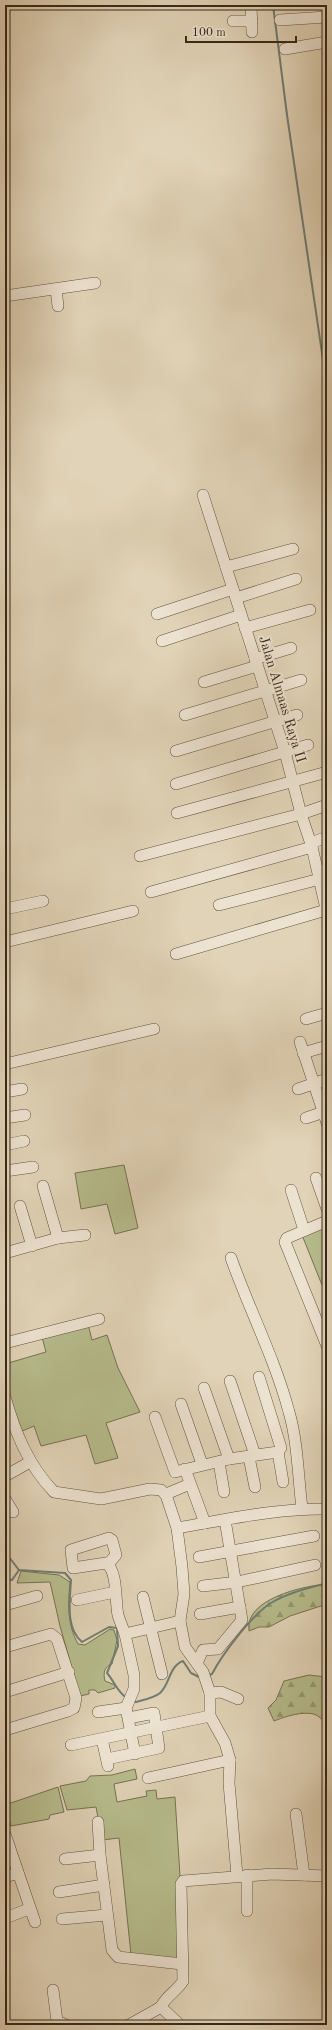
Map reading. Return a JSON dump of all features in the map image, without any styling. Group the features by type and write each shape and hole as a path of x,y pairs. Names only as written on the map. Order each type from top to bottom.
{"street":[{"path":"251,5 252,32"},
{"path":"280,20 327,17"},
{"path":"233,21 252,21"},
{"path":"285,49 327,42"},
{"path":"5,296 95,283"},
{"path":"56,289 58,306"},
{"name":"Jalan Almaas Raya II","path":"203,495 285,752 301,814 322,875 326,909"},
{"path":"226,567 293,549"},
{"path":"157,614 296,579"},
{"path":"245,628 310,610"},
{"path":"162,641 241,615"},
{"path":"204,682 291,648"},
{"path":"185,715 301,680"},
{"path":"176,751 298,715"},
{"path":"176,784 308,745"},
{"path":"177,813 293,783 327,772"},
{"path":"140,856 301,814 327,805"},
{"path":"151,892 312,845 327,837"},
{"path":"219,905 322,875"},
{"path":"5,909 43,901"},
{"path":"176,954 326,909"},
{"path":"5,942 133,911"},
{"path":"306,1019 327,1013"},
{"path":"5,1064 154,1029"},
{"path":"327,1046 301,1048 325,1111 327,1123"},
{"path":"298,1089 327,1079"},
{"path":"5,1092 22,1089"},
{"path":"306,1118 325,1111"},
{"path":"5,1118 25,1115"},
{"path":"5,1145 24,1141"},
{"path":"5,1171 33,1167"},
{"path":"316,1178 327,1209"},
{"path":"44,1186 58,1238"},
{"path":"291,1190 304,1230"},
{"path":"20,1206 32,1246"},
{"path":"327,1221 287,1238 285,1242 327,1346"},
{"path":"5,1253 58,1238 85,1235"},
{"path":"231,1258 289,1411 293,1426 302,1508"},
{"path":"5,1342 98,1319"},
{"path":"259,1377 281,1448 278,1452 283,1482"},
{"path":"230,1381 252,1456 255,1487"},
{"path":"204,1388 224,1460 224,1492"},
{"path":"5,1397 12,1422 30,1462 57,1494 101,1499 150,1489 161,1490 166,1494 177,1528 184,1594 180,1621 184,1648 202,1671 210,1693 210,1716 225,1743 230,1760 230,1798 247,1911"},
{"path":"181,1404 202,1464"},
{"path":"155,1417 174,1470 185,1470 202,1464 278,1452"},
{"path":"5,1476 30,1462"},
{"path":"185,1470 205,1523"},
{"path":"166,1494 190,1484"},
{"path":"5,1499 13,1512"},
{"path":"177,1528 302,1508 327,1509"},
{"path":"202,1671 203,1650 218,1648 242,1620 237,1582 225,1520"},
{"path":"199,1557 314,1536"},
{"path":"108,1564 116,1592 118,1615 125,1634 134,1675 128,1706 135,1754"},
{"path":"203,1586 237,1582 315,1565"},
{"path":"77,1600 116,1592"},
{"path":"6,1603 37,1596"},
{"path":"143,1597 162,1674"},
{"path":"200,1614 240,1607"},
{"path":"125,1634 180,1621"},
{"path":"5,1647 51,1634 57,1639 69,1672 76,1698 74,1708 5,1730"},
{"path":"5,1692 69,1672"},
{"path":"210,1693 221,1692 238,1700"},
{"path":"98,1712 128,1706 153,1708 160,1752 135,1754 108,1763 102,1739"},
{"path":"71,1745 157,1729 210,1716"},
{"path":"148,1778 230,1760"},
{"path":"296,1814 304,1875"},
{"path":"98,1822 107,1915 114,1955 118,1957 182,1964"},
{"path":"5,1836 29,1909 35,1922"},
{"path":"65,1859 100,1854"},
{"path":"5,1877 18,1873"},
{"path":"129,2025 161,2007 162,2003 178,1989 183,1981 181,1884 183,1881 242,1876 327,1876"},
{"path":"59,1892 104,1885"},
{"path":"5,1918 29,1909"},
{"path":"62,1919 107,1915"},
{"path":"53,1990 57,2021 63,2025"},
{"path":"161,2007 180,2025"}],"green space":[{"path":"124,1165 138,1228 115,1234 107,1204 81,1209 75,1173"},
{"path":"327,1224 327,1283 322,1285 302,1235"},
{"path":"88,1324 92,1340 107,1335 118,1368 140,1412 106,1423 118,1458 95,1464 86,1435 41,1446 34,1426 20,1432 5,1383 5,1364 46,1352 42,1337"},
{"path":"21,1571 59,1575 70,1582 69,1614 74,1636 78,1644 85,1645 110,1629 114,1630 117,1640 112,1664 106,1669 104,1675 105,1681 115,1685 115,1688 98,1693 95,1690 89,1690 89,1694 80,1696 60,1626 50,1582 17,1583"},
{"path":"327,1584 327,1604 290,1616 269,1627 259,1627 249,1631 250,1620 256,1610 265,1603 290,1591"},
{"path":"309,1675 326,1677 327,1725 318,1716 308,1713 296,1714 274,1721 268,1708 276,1700 284,1681"},
{"path":"135,1769 137,1779 114,1784 117,1802 147,1796 146,1791 156,1790 157,1799 175,1797 180,1876 181,1960 131,1955 119,1838 102,1840 96,1807 67,1810 60,1786 86,1781 90,1776 112,1775"},
{"path":"58,1787 64,1812 50,1815 49,1819 11,1826 5,1805"}],"waterway":[{"path":"273,5 287,115 327,387"},
{"path":"5,1552 19,1570 65,1573 71,1580 71,1622 73,1629 82,1642 109,1627 117,1628 118,1646 107,1673 119,1690 127,1698"},
{"path":"5,1579 12,1580 19,1570"},
{"path":"209,1675 212,1674 238,1635 263,1609 284,1596 327,1583"},
{"path":"132,1700 136,1702 158,1695 166,1685 172,1671 178,1663 183,1661 191,1673 201,1678"}]}
